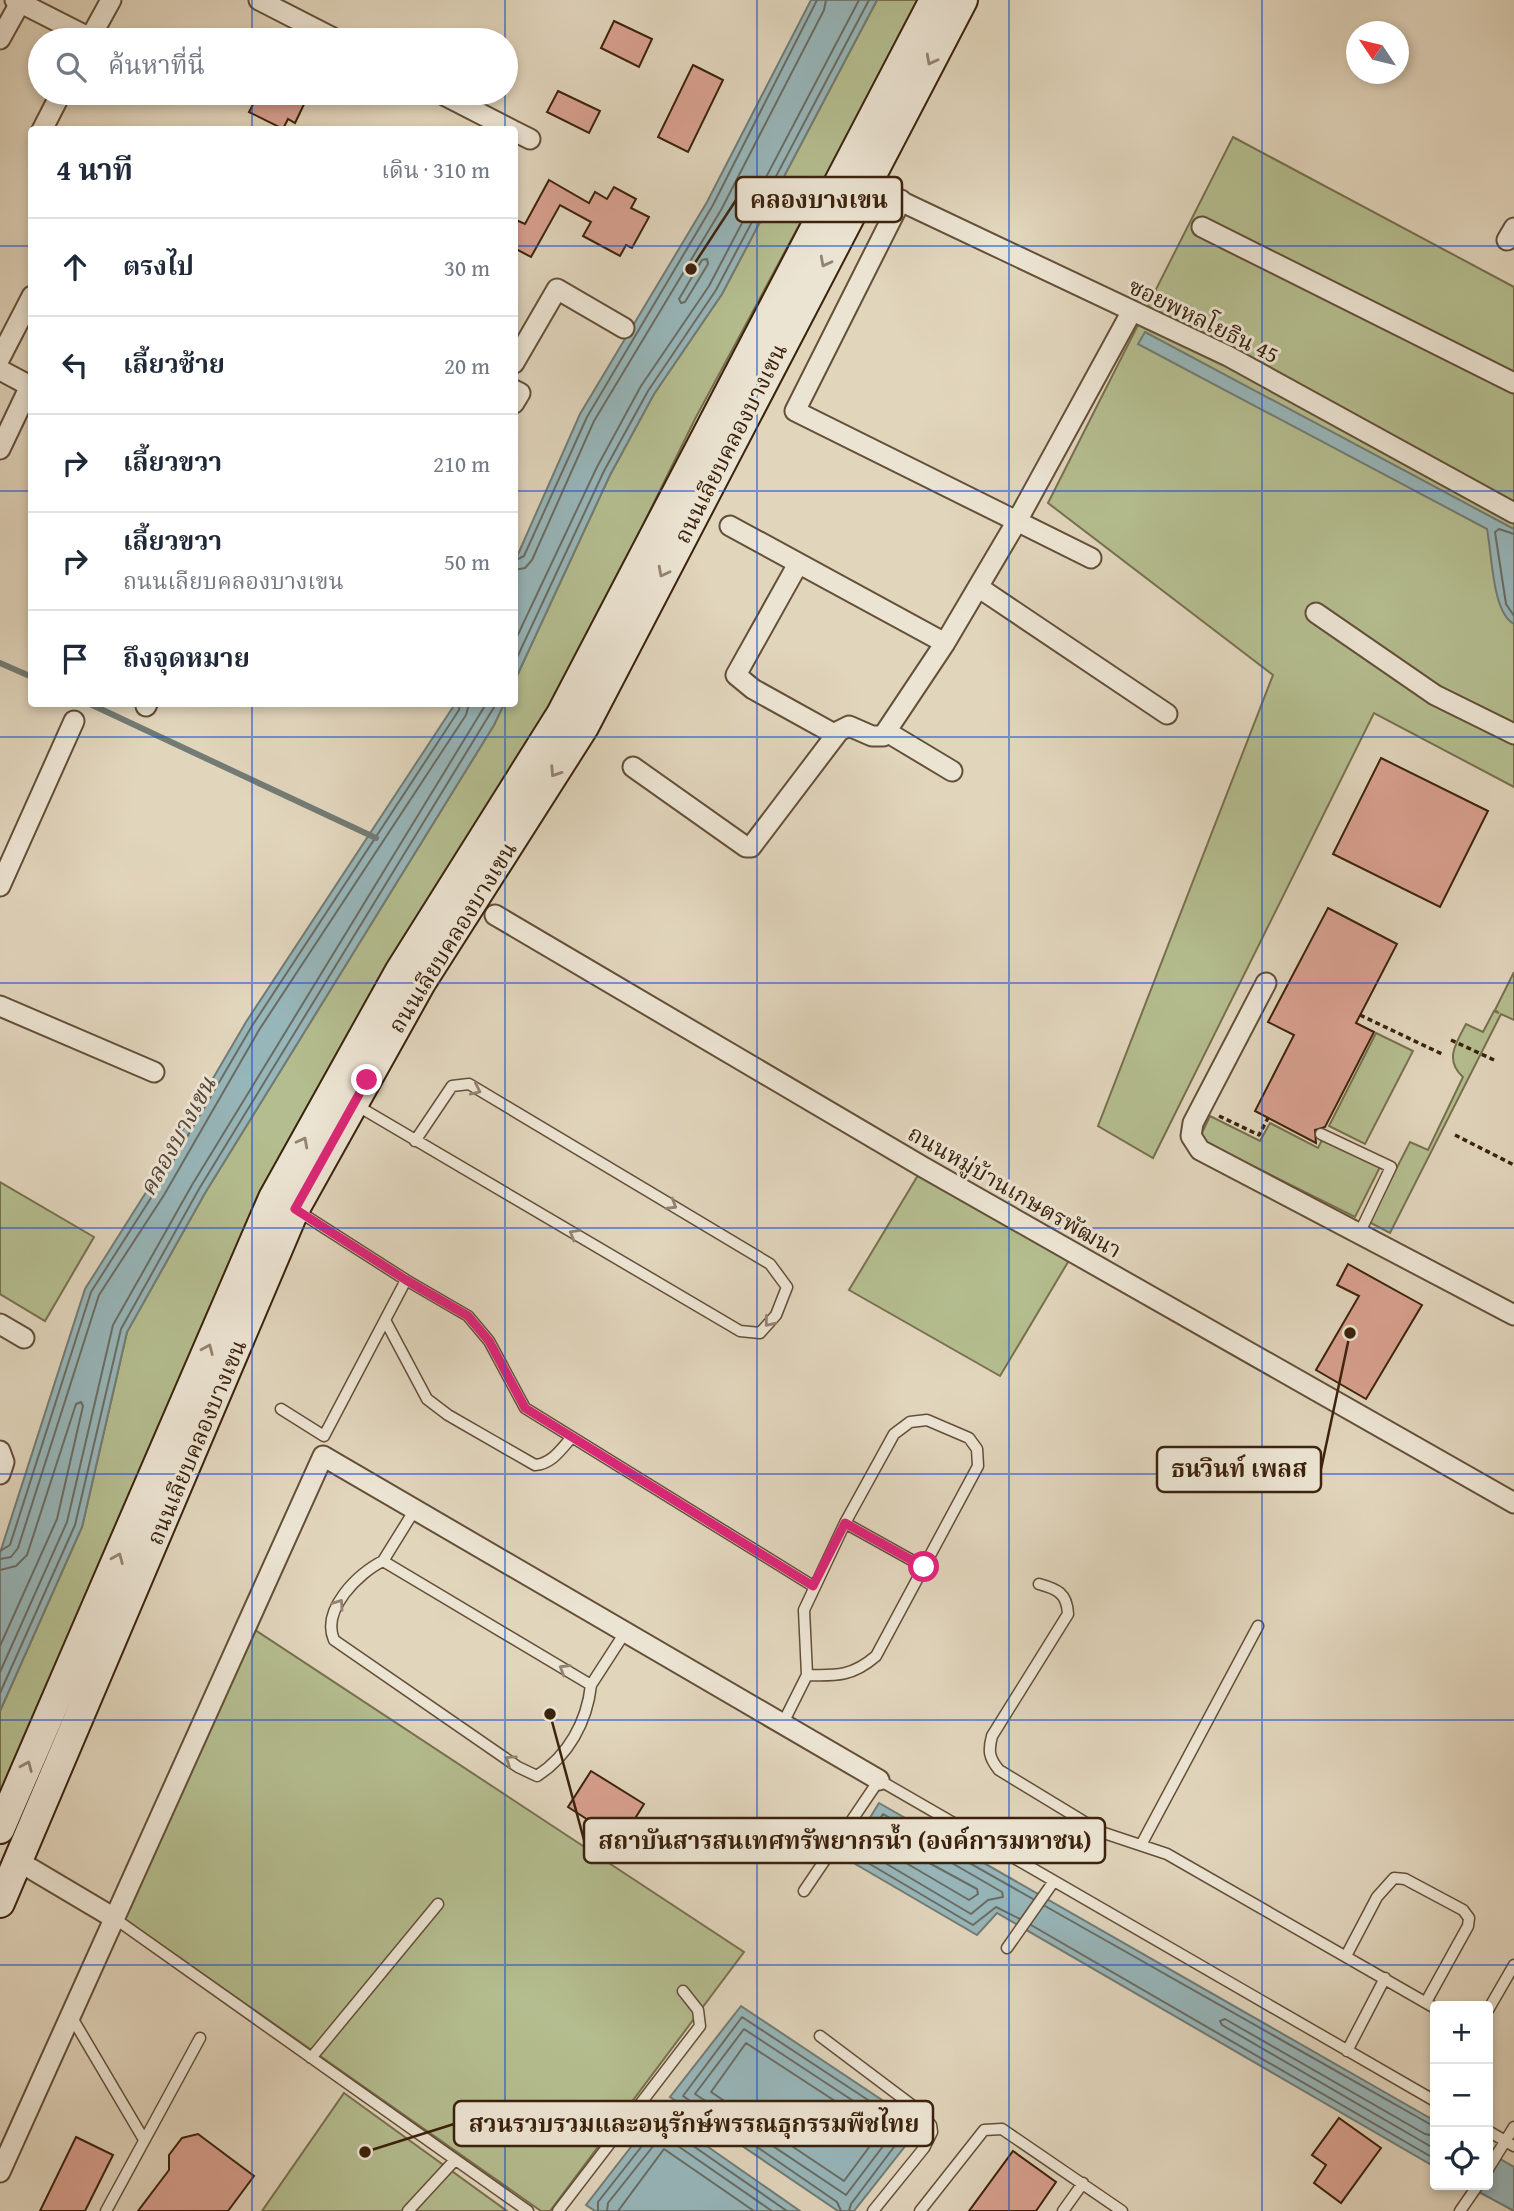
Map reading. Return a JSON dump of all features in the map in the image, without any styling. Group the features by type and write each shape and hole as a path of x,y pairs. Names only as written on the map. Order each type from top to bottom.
{"main road":[{"name":"ถนนเลียบคลองบางเขน","path":"0,1829 273,1198 421,983 584,727 854,179 934,0"},
{"name":"ถนนเลียบคลองบางเขน","path":"854,179 963,0"},
{"name":"ถนนเลียบคลองบางเขน","path":"0,1903 9,1857 342,1097"}],"street":[{"path":"96,28 111,0"},
{"path":"259,0 314,28"},
{"path":"0,39 18,1 69,28"},
{"path":"44,126 55,105"},
{"path":"464,105 505,126"},
{"name":"ซอยพหลโยธิน 45","path":"854,179 1228,356 1514,513"},
{"path":"901,200 794,411 1091,558"},
{"path":"1202,227 1514,383"},
{"path":"518,356 557,289 624,328"},
{"path":"0,358 28,304"},
{"path":"633,767 746,847 751,847 836,735 849,726 879,738 887,732 945,643 1017,521 1132,311"},
{"path":"0,370 28,385"},
{"path":"0,449 28,393"},
{"path":"730,526 945,643"},
{"path":"797,564 736,675 753,689 836,735"},
{"path":"978,587 1167,714"},
{"path":"1316,613 1435,695 1514,734"},
{"path":"0,886 74,720"},
{"path":"887,732 952,771"},
{"name":"ถนนหมู่บ้านเกษตรพัฒนา","path":"495,915 923,1167 1514,1503"},
{"path":"1266,983 1192,1128 1192,1136 1200,1150 1514,1315"},
{"path":"0,1006 154,1072"},
{"path":"0,1324 24,1338"},
{"path":"0,1451 4,1456 0,1474"},
{"path":"0,2172 323,1457 878,1780"},
{"path":"9,1857 114,1918"}],"lane":[{"path":"342,1097 415,1141 740,1331 760,1333 776,1315 787,1287 770,1264 469,1084 452,1086 443,1095 415,1141"},
{"path":"1321,1134 1391,1167 1359,1234"},
{"path":"295,1209 468,1316 489,1341 525,1408 813,1586"},
{"path":"281,1409 324,1436 406,1280"},
{"path":"385,1320 427,1399 448,1415 535,1465 552,1459 572,1437"},
{"path":"782,1725 807,1675 804,1610 813,1586 894,1434 910,1422 927,1420 969,1438 977,1449 978,1466 876,1656 859,1671 832,1676 807,1675"},
{"path":"414,1511 383,1561 366,1569 333,1611 329,1628 334,1640 518,1767 537,1776 553,1765 582,1725 591,1685 624,1634"},
{"path":"845,1523 924,1567"},
{"path":"383,1561 591,1685"},
{"path":"1039,1584 1063,1594 1068,1614 992,1736 989,1750 991,1761 999,1770 1101,1832 1167,1854 1430,2005"},
{"path":"1141,1845 1258,1626"},
{"path":"803,1891 878,1780 1430,2098"},
{"path":"1346,1956 1377,1897 1394,1878 1405,1879 1463,1910 1469,1918 1468,1926 1432,2001"},
{"path":"1007,1948 1054,1881"},
{"path":"311,2057 438,1904"},
{"path":"114,1918 528,2211"},
{"path":"1493,2001 1514,1965"},
{"path":"1348,2051 1385,1978"},
{"path":"558,2211 700,2026 698,2010 683,1991"},
{"path":"71,2016 143,2138"},
{"path":"820,2036 917,2109 931,2125 932,2132 924,2148 873,2211"},
{"path":"106,2211 143,2138 200,2038"},
{"path":"920,2211 984,2130 995,2127 1002,2129 1122,2211"},
{"path":"1493,2161 1510,2144 1514,2127"},
{"path":"1493,2134 1510,2144"},
{"path":"408,2211 455,2160"},
{"path":"1063,2211 1083,2183"},
{"path":"1460,2211 1476,2190"}],"path":[{"path":"1360,1015 1444,1055"},
{"path":"1451,1040 1494,1060"},
{"path":"1201,1107 1259,1135 1268,1118"},
{"path":"1455,1135 1514,1166"}],"green space":[{"path":"877,0 920,0 695,419 555,704 0,1795 0,1711 82,1527 127,1332 205,1193 503,707 518,707 518,674 610,475 654,394 722,294"},
{"path":"1233,137 1514,287 1514,787 1374,713 1153,1158 1098,1126 1273,675 1048,503"},
{"path":"1514,972 1514,1020 1501,1014 1390,1233 1369,1222 1410,1142 1428,1150 1463,1077 1457,1071 1453,1058 1466,1024 1483,1032 1494,1011 1499,1013 1495,1010"},
{"path":"1376,1033 1413,1051 1365,1144 1329,1126"},
{"path":"1210,1116 1260,1141 1270,1123 1318,1148 1323,1138 1380,1167 1355,1217 1199,1139"},
{"path":"923,1167 1071,1257 1000,1376 849,1290"},
{"path":"0,1182 94,1237 45,1321 0,1294"},
{"path":"249,1626 744,1952 550,2211 541,2211 116,1913"},
{"path":"344,2093 507,2211 262,2211"}],"water":[{"path":"811,0 877,0 722,294 654,394 610,475 518,674 518,554 580,414 707,202"},
{"path":"1145,332 1514,529 1514,624 1501,608 1497,595 1487,529 1138,344"},
{"path":"453,707 503,707 205,1193 127,1332 82,1527 0,1711 0,1553 85,1289 150,1186 246,1022"},
{"path":"879,1803 1430,2118 1430,2164 997,1913 977,1935 845,1858"},
{"path":"741,2006 921,2126 854,2211 838,2211 670,2097"},
{"path":"658,2112 800,2211 595,2211 586,2205"},
{"path":"1493,2155 1514,2167 1514,2211 1475,2190 1493,2190"}],"building":[{"path":"614,21 652,39 639,67 601,48"},
{"path":"693,65 723,80 688,152 658,137"},
{"path":"558,91 600,111 589,133 547,112"},
{"path":"253,105 304,105 295,123 288,119 284,126 277,126 249,112"},
{"path":"549,180 589,203 595,192 607,199 614,187 636,199 631,208 649,217 632,248 626,245 620,256 583,236 591,222 560,205 531,257 518,250 518,221 525,224"},
{"path":"1381,758 1488,811 1440,907 1333,854"},
{"path":"1328,908 1397,944 1356,1023 1374,1032 1325,1127 1315,1130 1316,1143 1255,1111 1294,1035 1268,1022"},
{"path":"1348,1264 1422,1305 1366,1399 1316,1370 1359,1296 1337,1285"},
{"path":"591,1771 644,1804 621,1841 568,1807"},
{"path":"1339,2118 1381,2148 1341,2203 1314,2183 1326,2165 1312,2155"},
{"path":"198,2134 254,2176 228,2211 138,2211 169,2170 169,2155 182,2138"},
{"path":"76,2137 113,2155 85,2211 40,2211"},
{"path":"1013,2151 1056,2182 1036,2211 969,2211"}],"waterway":[{"path":"0,663 28,675"},
{"path":"96,707 376,838"}],"place":[{"name":"คลองบางเขน","path":"691,269"},
{"name":"ธนวินท์ เพลส","path":"1350,1333"},
{"name":"สถาบันสารสนเทศทรัพยากรน้ำ (องค์การมหาชน)","path":"550,1714"},
{"name":"สวนรวบรวมและอนุรักษ์พรรณธุกรรมพืชไทย","path":"365,2152"}],"route":[{"path":"367,1080 295,1209 468,1316 489,1341 525,1408 813,1586 845,1523 924,1567"}]}
